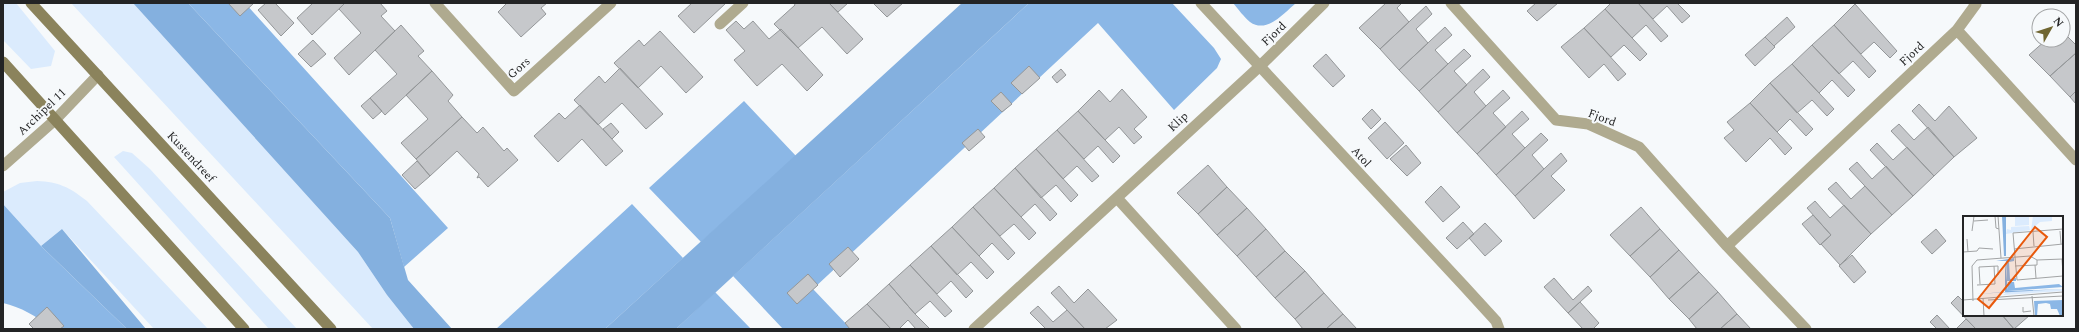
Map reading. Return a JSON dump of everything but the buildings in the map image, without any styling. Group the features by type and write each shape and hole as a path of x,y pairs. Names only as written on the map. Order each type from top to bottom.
{"main road":[{"name":"Kustendreef","path":"31,3 331,329"},
{"path":"3,62 244,329"}],"street":[{"name":"Gors","path":"435,3 514,91 611,3"},
{"path":"720,24 743,3"},
{"name":"Atol","path":"1201,3 1496,321 1499,329"},
{"name":"Fjord","path":"1259,67 1324,3"},
{"name":"Fjord","path":"1451,3 1556,120 1588,124 1639,147 1727,246 1806,329"},
{"name":"Fjord","path":"1727,246 1957,30 1976,4 1974,3"},
{"path":"1957,30 2076,160"},
{"name":"Klip","path":"974,329 1117,198 1196,123 1259,67"},
{"name":"Archipel 11","path":"3,166 55,120 98,75"},
{"path":"1117,198 1236,329"}],"shaded area":[{"path":"3,3 16,3 55,51 51,66 31,69 3,40"},
{"path":"71,3 133,3 358,252 387,295 414,329 373,329"},
{"path":"133,3 188,3 390,218 408,280 452,329 414,329 387,295 358,252"},
{"path":"188,3 245,3 448,228 404,267 390,218"},
{"path":"962,3 1029,3 676,329 605,329"},
{"path":"1029,3 1172,3 1214,48 1221,59 1217,68 1174,110 1098,23 813,289 851,329 783,329 733,276"},
{"path":"1233,3 1296,3 1281,17 1263,26 1250,22"},
{"path":"744,101 796,156 701,242 649,188"},
{"path":"123,151 132,153 150,169 297,329 269,329 114,157"},
{"path":"37,181 64,186 87,201 208,329 154,329 62,229 41,246 3,204 3,192 20,183"},
{"path":"3,204 41,246 127,329 50,329 40,320 28,313 3,303"},
{"path":"632,204 683,258 605,329 496,329"},
{"path":"62,229 146,329 127,329 41,246"},
{"path":"715,292 751,329 676,329"}]}
